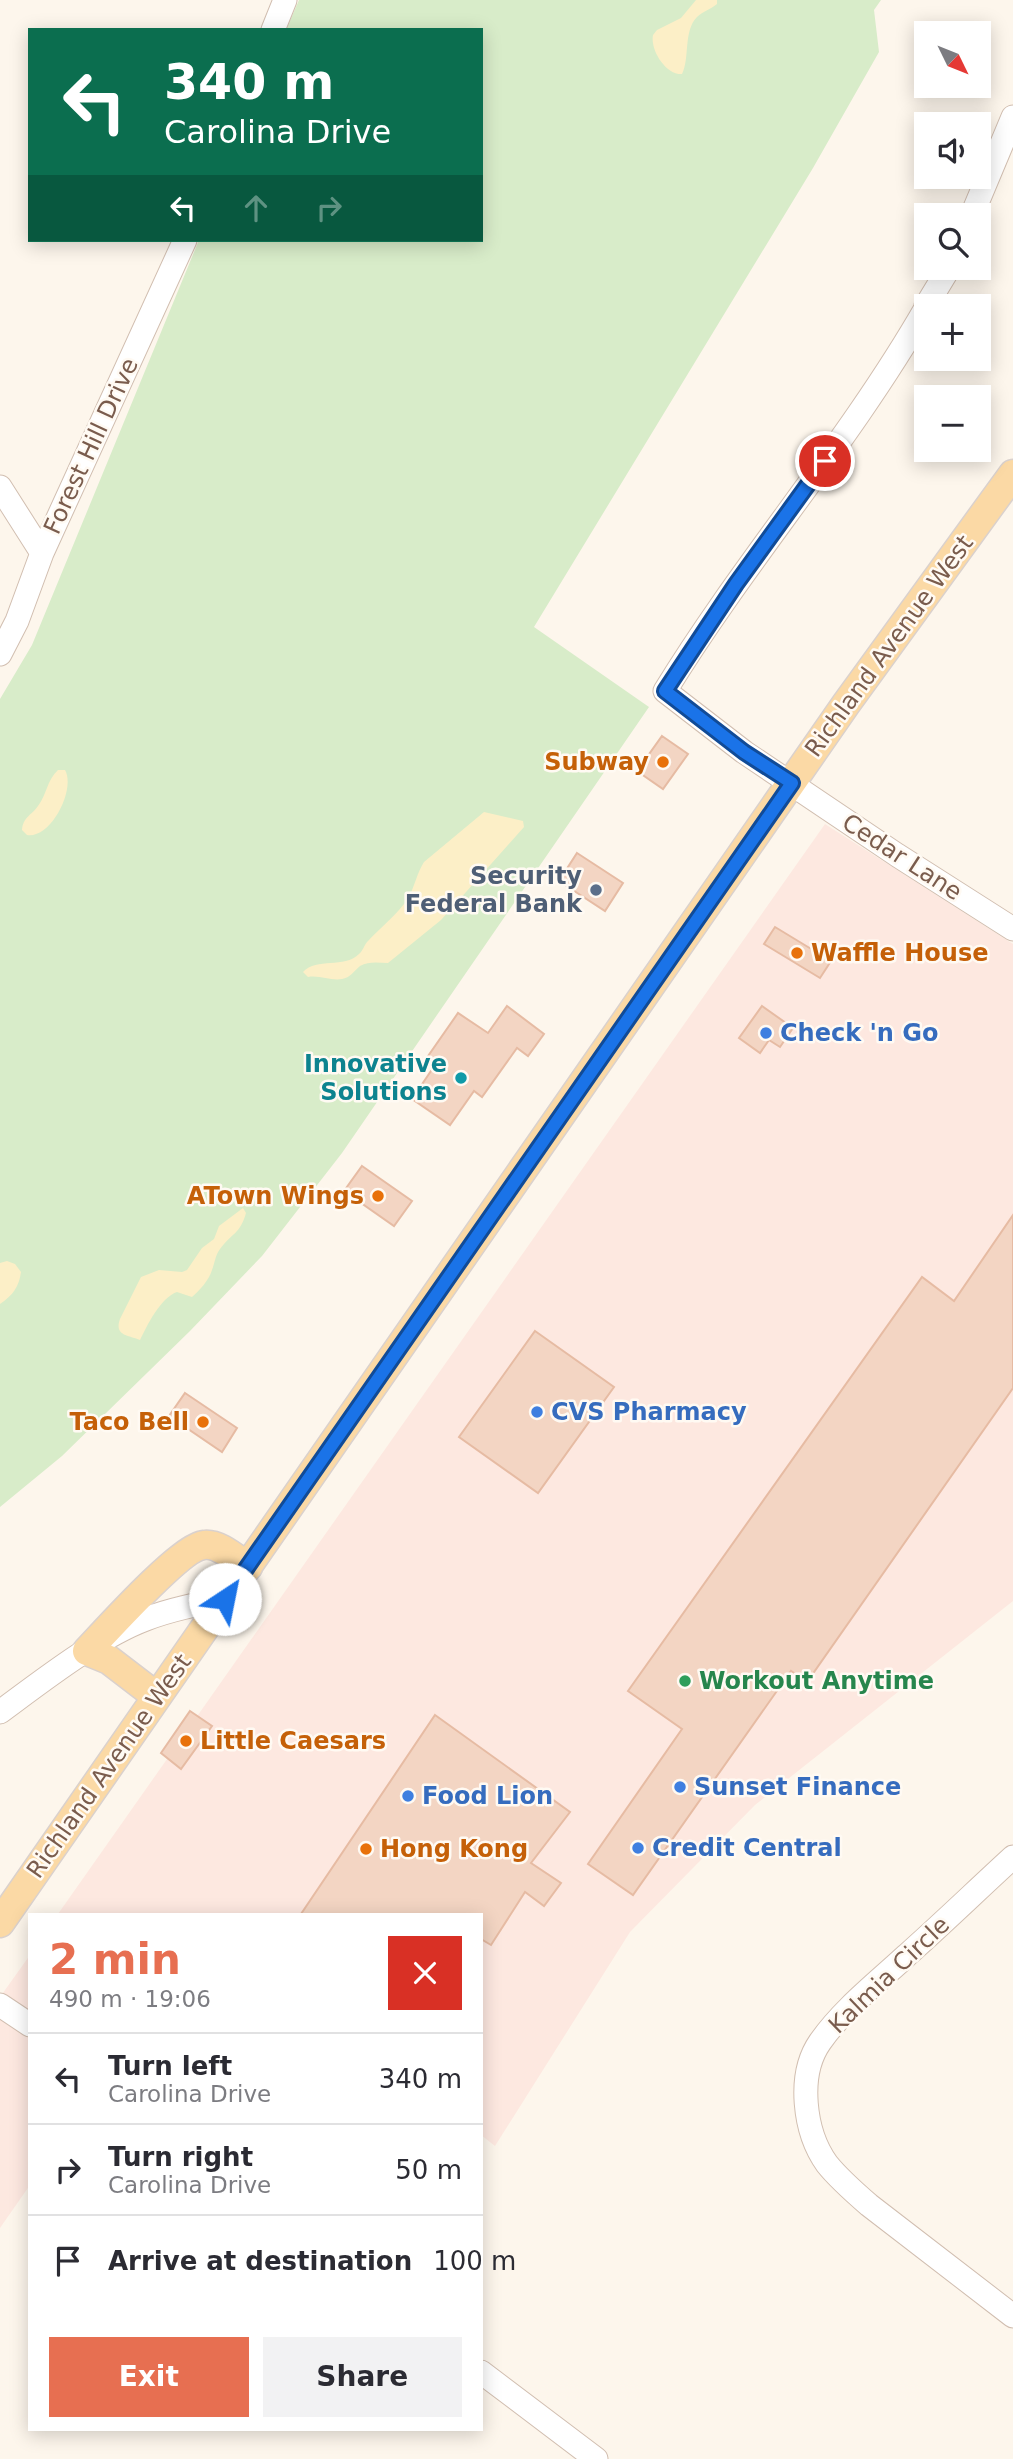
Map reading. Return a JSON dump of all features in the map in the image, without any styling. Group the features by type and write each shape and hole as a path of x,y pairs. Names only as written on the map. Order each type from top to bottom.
{"main road":[{"name":"Richland Avenue West","path":"0,1923 846,704 1013,474"},
{"path":"156,1696 108,1660 88,1651 155,1580 196,1547 213,1545 248,1567"}],"street":[{"path":"274,28 285,0"},
{"path":"977,203 1013,117"},
{"name":"Forest Hill Drive","path":"0,654 17,621 42,553 184,242"},
{"name":"Cedar Lane","path":"914,327 869,401 767,539 665,691 744,752 1013,929"},
{"path":"0,487 42,553"},
{"path":"0,1712 125,1628 173,1609 225,1599"},
{"name":"Kalmia Circle","path":"1013,1857 878,1982 819,2043 808,2075 806,2098 808,2116 819,2151 847,2185 1013,2316"},
{"path":"0,2005 28,2024"},
{"path":"483,2374 596,2459"}],"shaded area":[{"path":"825,824 1013,944 1013,1601 755,1805 630,1932 495,2146 483,2137 483,1913 59,1913"},
{"path":"28,1958 28,2188 0,2228 0,1997"}],"green space":[{"path":"299,0 881,0 874,10 879,52 813,168 534,627 649,707 342,1153 262,1256 190,1331 62,1456 0,1507 0,699 32,645 198,242 483,242 483,28 287,28"}],"sand":[{"path":"696,0 717,0 717,4 699,15 693,23 682,74 676,73 660,60 654,48 653,35 657,30 681,18"},
{"path":"58,770 65,770 68,778 59,811 45,829 27,835 22,830 24,822 36,809"},
{"path":"484,812 523,821 524,827 441,920 388,963 363,964 350,976 342,979 308,977 303,972 316,965 346,961 359,954 405,903 424,862"},
{"path":"243,1208 246,1213 241,1225 220,1249 204,1285 192,1297 177,1292 165,1300 140,1340 121,1332 120,1319 141,1277 159,1270 187,1270 202,1248 214,1239 219,1226"},
{"path":"7,1261 15,1264 21,1272 15,1290 0,1304 0,1263"}],"building":[{"name":"Subway","path":"662,736 688,754 663,789 637,771"},
{"name":"Security Federal Bank","path":"577,853 623,883 605,911 559,881"},
{"name":"Waffle House","path":"775,927 831,961 820,978 764,944"},
{"name":"Innovative Solutions","path":"507,1006 544,1034 528,1056 517,1048 482,1097 474,1091 450,1125 412,1099 435,1065 426,1059 458,1013 488,1033"},
{"name":"Check 'n Go","path":"762,1006 793,1028 780,1047 769,1040 760,1053 739,1038"},
{"name":"ATown Wings","path":"362,1166 412,1201 394,1226 344,1191"},
{"path":"1013,1215 1013,1388 807,1682 791,1671 633,1895 588,1864 682,1729 628,1691 922,1277 954,1301"},
{"name":"CVS Pharmacy","path":"535,1331 614,1387 538,1493 459,1437"},
{"name":"Taco Bell","path":"185,1393 237,1428 222,1452 169,1416"},
{"name":"Little Caesars","path":"190,1711 212,1726 181,1769 161,1753"},
{"path":"435,1715 570,1812 531,1863 561,1883 544,1906 525,1892 491,1945 483,1940 483,1913 302,1913"}],"place":[{"name":"Subway","path":"663,762"},
{"name":"Security Federal Bank","path":"596,890"},
{"name":"Waffle House","path":"797,953"},
{"name":"Check 'n Go","path":"766,1033"},
{"name":"Innovative Solutions","path":"461,1078"},
{"name":"ATown Wings","path":"378,1196"},
{"name":"CVS Pharmacy","path":"537,1412"},
{"name":"Taco Bell","path":"203,1422"},
{"name":"Workout Anytime","path":"685,1681"},
{"name":"Little Caesars","path":"186,1741"},
{"name":"Sunset Finance","path":"680,1787"},
{"name":"Food Lion","path":"408,1796"},
{"name":"Credit Central","path":"638,1848"},
{"name":"Hong Kong","path":"366,1849"}],"route":[{"path":"225,1599 792,783 744,752 665,691 767,539 825,461"}]}
